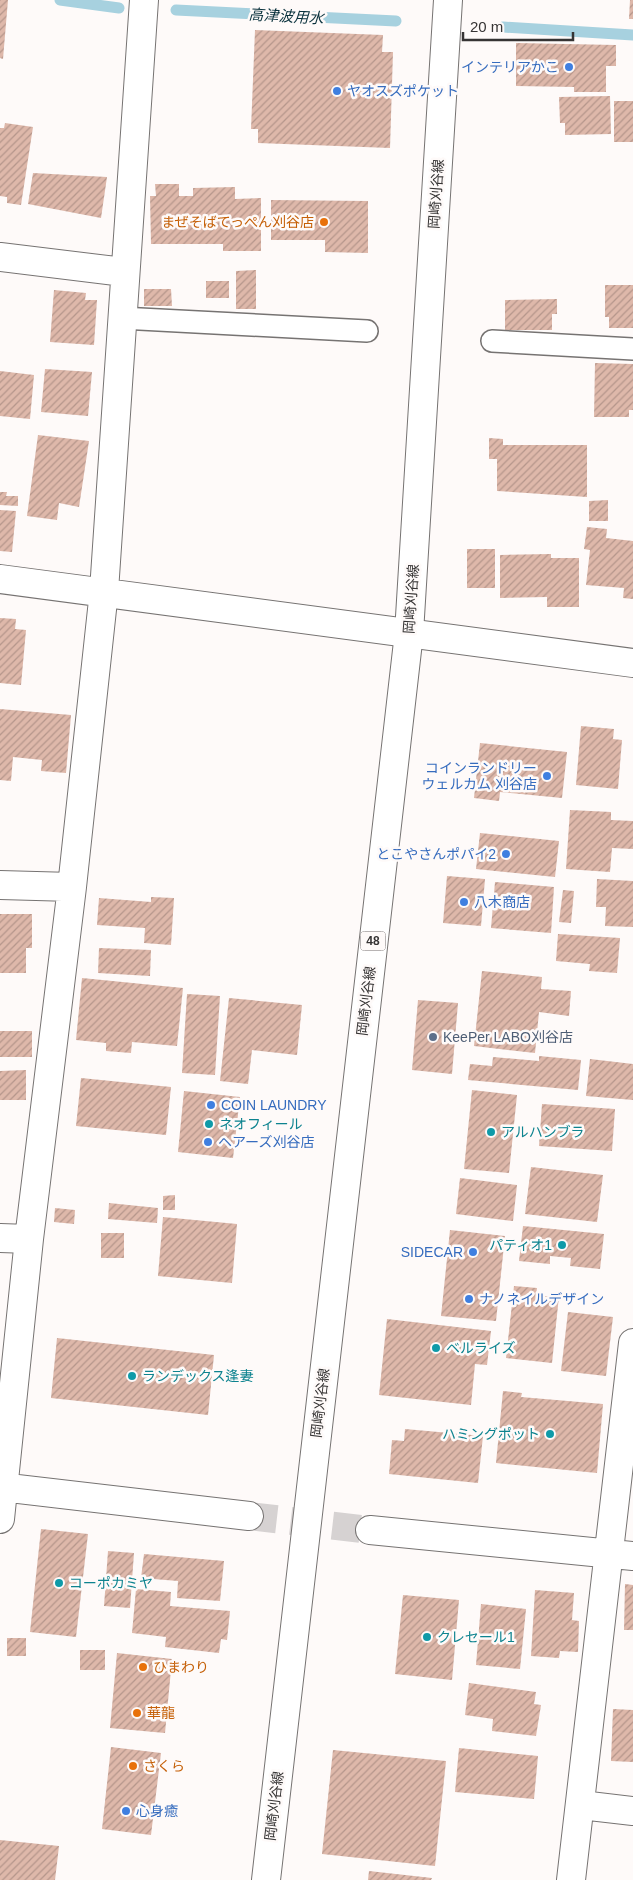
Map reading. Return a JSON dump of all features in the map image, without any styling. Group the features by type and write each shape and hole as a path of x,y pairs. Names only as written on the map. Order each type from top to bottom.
{"street":[{"path":"0,1519 29,1239 72,887 104,591 124,272 144,0"},
{"name":"岡崎刈谷線","path":"266,1880 409,634 448,0"},
{"path":"0,257 124,272"},
{"path":"0,579 104,591 633,663"},
{"path":"0,885 72,887"},
{"path":"0,1238 29,1239"},
{"path":"571,1880 581,1805 621,1555 633,1343"},
{"path":"2,1487 249,1516"},
{"path":"370,1530 621,1555"},
{"path":"581,1805 633,1811"}],"lane":[{"path":"121,318 367,331"},
{"path":"492,340 633,349"}],"building":[{"path":"0,0 8,0 3,59 0,58"},
{"path":"630,0 633,0 633,19 629,19"},
{"path":"255,30 383,35 382,52 393,52 390,148 258,143 258,129 251,129"},
{"path":"516,43 616,45 616,66 606,66 606,92 574,92 574,87 516,86"},
{"path":"610,96 611,134 565,135 565,123 560,123 559,97"},
{"path":"614,101 633,101 633,142 614,142"},
{"path":"5,123 33,127 21,205 7,203 7,197 0,196 0,128 4,128"},
{"path":"33,173 107,177 101,218 28,204"},
{"path":"155,184 179,184 179,196 193,196 193,188 235,187 235,199 261,198 261,251 223,251 223,244 151,244 150,196 156,196"},
{"path":"271,200 368,201 368,253 325,252 325,240 271,240"},
{"path":"256,270 256,309 236,309 236,271"},
{"path":"206,281 229,281 229,298 206,298"},
{"path":"605,285 633,285 633,328 609,328 609,317 605,317"},
{"path":"144,289 171,289 172,306 144,306"},
{"path":"54,290 86,293 85,300 97,300 94,345 50,342"},
{"path":"557,299 557,314 552,314 552,330 505,330 505,300"},
{"path":"595,363 633,364 633,410 629,410 629,417 594,417"},
{"path":"45,369 92,372 88,416 41,412"},
{"path":"0,371 34,375 30,419 0,416"},
{"path":"38,435 89,441 79,507 59,503 57,520 27,516"},
{"path":"489,438 503,439 503,445 587,445 587,497 497,491 497,459 489,459"},
{"path":"0,492 7,492 6,496 18,496 18,506 0,505"},
{"path":"608,500 608,521 589,521 589,501"},
{"path":"0,510 16,511 12,552 0,551"},
{"path":"587,527 607,529 606,538 633,541 633,599 623,598 624,588 586,585 590,550 584,549"},
{"path":"467,549 495,549 495,588 467,588"},
{"path":"551,554 551,558 579,558 579,607 547,607 547,597 500,598 500,555"},
{"path":"0,618 16,619 15,629 26,630 21,685 0,683"},
{"path":"0,709 71,715 66,773 41,771 42,760 13,757 11,781 0,780"},
{"path":"581,726 614,729 613,739 622,740 618,789 576,785"},
{"path":"480,743 567,752 562,798 500,792 499,801 474,798"},
{"path":"570,810 611,812 611,820 633,821 633,849 612,848 610,872 566,869"},
{"path":"480,833 559,841 555,877 476,869"},
{"path":"447,876 485,879 481,926 443,923"},
{"path":"597,879 633,881 633,927 605,926 606,907 596,907"},
{"path":"495,882 554,887 551,933 491,928"},
{"path":"563,890 574,891 571,923 559,922"},
{"path":"151,897 174,898 171,945 144,943 145,928 97,925 99,898 151,902"},
{"path":"0,914 32,914 32,948 26,948 26,973 0,973"},
{"path":"558,934 620,938 617,973 589,971 590,964 556,961"},
{"path":"99,948 151,950 150,976 98,973"},
{"path":"482,971 542,977 541,989 571,991 569,1016 539,1012 535,1053 474,1046"},
{"path":"82,978 183,988 177,1046 132,1042 131,1053 106,1051 106,1043 76,1040"},
{"path":"187,994 220,996 215,1075 182,1073"},
{"path":"229,998 302,1005 297,1055 252,1050 248,1084 220,1081"},
{"path":"418,1000 458,1003 452,1074 412,1070"},
{"path":"0,1031 32,1031 32,1057 0,1057"},
{"path":"539,1056 581,1060 578,1090 468,1080 470,1064 492,1066 493,1057 539,1061"},
{"path":"590,1059 633,1064 633,1100 586,1096"},
{"path":"26,1070 26,1100 0,1100 0,1071"},
{"path":"81,1078 171,1087 166,1135 76,1126"},
{"name":"アルハンブラ","path":"472,1090 517,1095 509,1173 464,1169"},
{"name":"ネオフィール","path":"184,1091 240,1097 233,1158 178,1152"},
{"path":"542,1104 615,1109 612,1151 539,1146"},
{"path":"531,1167 603,1175 597,1222 525,1214"},
{"path":"460,1178 517,1185 513,1221 456,1214"},
{"path":"175,1195 175,1210 163,1210 163,1196"},
{"path":"109,1203 158,1208 157,1223 108,1219"},
{"path":"55,1208 75,1210 74,1224 54,1222"},
{"path":"163,1217 237,1224 232,1283 158,1276"},
{"name":"パティオ1","path":"523,1226 604,1234 600,1269 570,1266 571,1258 550,1256 550,1264 519,1261"},
{"path":"450,1230 505,1236 496,1321 441,1316"},
{"path":"101,1233 124,1233 124,1258 101,1258"},
{"path":"514,1286 537,1288 536,1296 559,1296 552,1363 506,1358"},
{"path":"568,1312 613,1317 606,1376 561,1371"},
{"name":"ベルライズ","path":"387,1319 491,1331 487,1365 475,1364 471,1405 379,1395"},
{"name":"ランデックス逢妻","path":"57,1338 214,1355 208,1415 51,1398"},
{"name":"ハミングポット","path":"503,1391 522,1393 521,1397 603,1404 597,1473 496,1463"},
{"path":"405,1429 483,1436 478,1483 389,1474 392,1440 404,1441"},
{"name":"コーポカミヤ","path":"41,1529 88,1534 76,1637 30,1632"},
{"path":"108,1551 134,1553 130,1608 104,1606"},
{"path":"144,1554 224,1561 220,1601 177,1598 178,1581 141,1578"},
{"path":"625,1584 633,1585 633,1630 624,1630"},
{"path":"136,1589 171,1592 170,1606 230,1611 227,1640 221,1639 219,1653 165,1647 166,1637 132,1633"},
{"path":"535,1590 574,1593 572,1620 579,1621 578,1652 560,1651 559,1658 531,1656"},
{"name":"クレセール1","path":"403,1595 459,1600 452,1680 395,1674"},
{"path":"481,1604 526,1609 520,1669 476,1665"},
{"path":"7,1638 26,1638 26,1656 7,1656"},
{"path":"80,1650 105,1650 105,1670 80,1670"},
{"path":"117,1653 172,1659 165,1733 110,1728"},
{"path":"469,1683 536,1692 534,1704 541,1705 536,1736 492,1731 493,1719 465,1715"},
{"path":"613,1709 633,1710 633,1762 611,1761"},
{"path":"111,1747 161,1753 151,1835 102,1829"},
{"path":"459,1748 538,1756 534,1799 455,1792"},
{"path":"333,1750 446,1761 435,1866 322,1854"},
{"path":"0,1840 59,1846 55,1880 0,1880"},
{"path":"369,1871 432,1878 431,1880 368,1880"}],"waterway":[{"name":"高津波用水","path":"60,0 119,8"},
{"name":"高津波用水","path":"176,10 396,21"},
{"name":"高津波用水","path":"503,27 633,35"}],"tunnel":[{"path":"249,1516 370,1530"}],"place":[{"name":"インテリアかこ","path":"569,67"},
{"name":"ヤオスズポケット","path":"337,91"},
{"name":"まぜそばてっぺん刈谷店","path":"324,222"},
{"name":"コインランドリー ウェルカム 刈谷店","path":"547,776"},
{"name":"とこやさんポパイ2","path":"506,854"},
{"name":"八木商店","path":"464,902"},
{"name":"KeePer LABO刈谷店","path":"433,1037"},
{"name":"COIN LAUNDRY","path":"211,1105"},
{"name":"ネオフィール","path":"209,1124"},
{"name":"アルハンブラ","path":"491,1132"},
{"name":"ヘアーズ刈谷店","path":"208,1142"},
{"name":"パティオ1","path":"562,1245"},
{"name":"SIDECAR","path":"473,1252"},
{"name":"ナノネイルデザイン","path":"469,1299"},
{"name":"ベルライズ","path":"436,1348"},
{"name":"ランデックス逢妻","path":"132,1376"},
{"name":"ハミングポット","path":"550,1434"},
{"name":"コーポカミヤ","path":"59,1583"},
{"name":"クレセール1","path":"427,1637"},
{"name":"ひまわり","path":"143,1667"},
{"name":"華龍","path":"137,1713"},
{"name":"さくら","path":"133,1766"},
{"name":"心身癒","path":"126,1811"}]}
